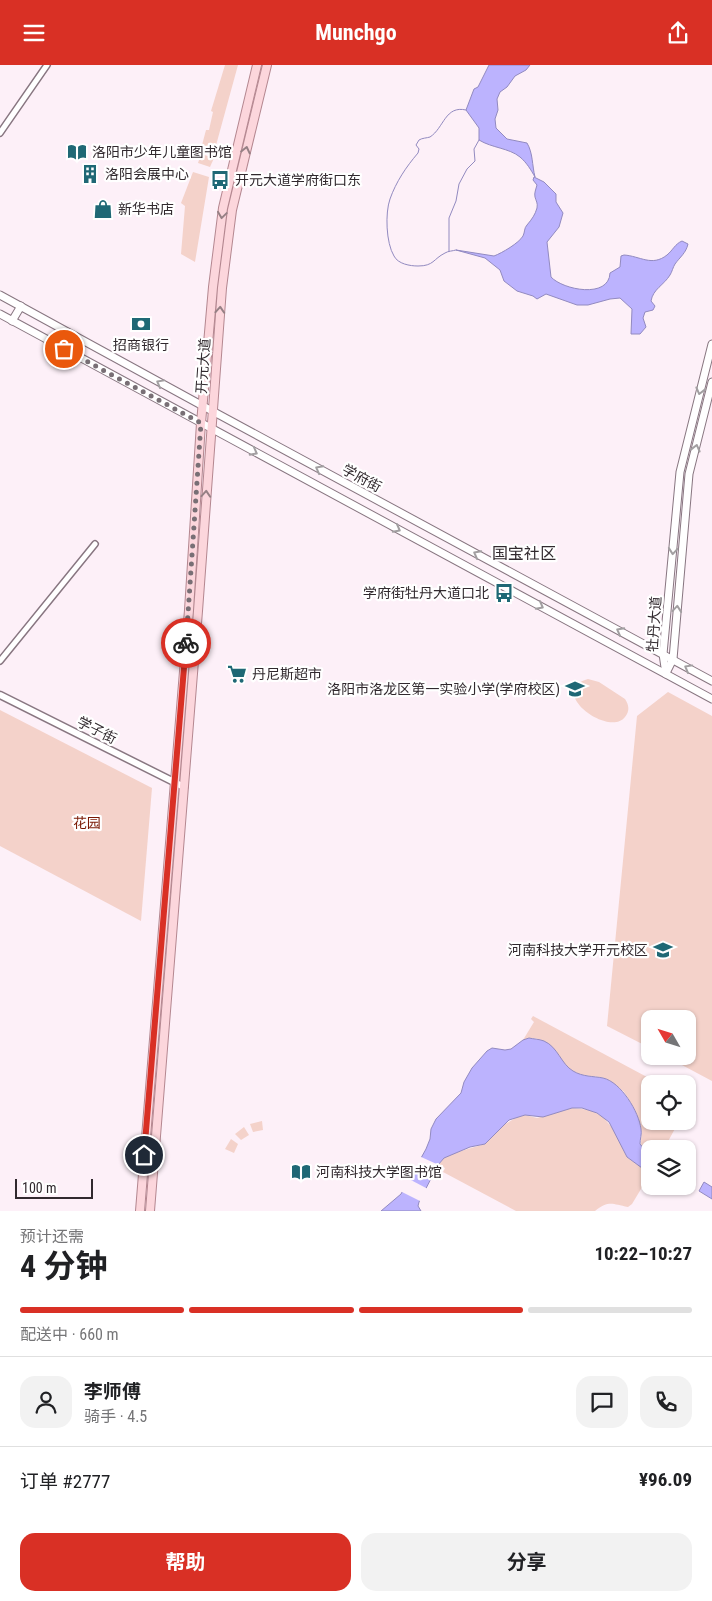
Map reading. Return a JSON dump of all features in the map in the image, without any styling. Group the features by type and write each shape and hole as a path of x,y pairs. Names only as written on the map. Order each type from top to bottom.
{"main road":[{"name":"开元大道","path":"140,1211 189,611 201,423 213,287 223,208 257,65"},
{"name":"开元大道","path":"150,1211 222,288 232,210 267,65"},
{"name":"学府街","path":"0,295 712,681"},
{"path":"12,321 21,306"},
{"name":"学府街","path":"0,314 712,699"},
{"name":"牡丹大道","path":"666,674 663,654 680,472 712,344"},
{"name":"牡丹大道","path":"666,674 673,659 689,474 712,381"}],"street":[{"path":"0,133 47,65"},
{"path":"0,661 95,543"},
{"name":"学子街","path":"0,696 184,788"}],"green space":[{"path":"225,65 238,65 215,149 202,145 206,130 209,130 213,112 211,111"},
{"path":"201,154 214,158 210,167 198,163"},
{"path":"193,172 209,177 195,262 181,254 185,206 181,203"},
{"path":"588,679 599,682 625,699 628,713 625,717 617,722 607,722 595,717 577,702 574,693 577,685"},
{"path":"668,692 712,716 712,1081 682,1065 696,1065 696,1010 641,1010 641,1043 607,1026 637,716"},
{"name":"花园","path":"0,710 152,788 141,921 0,846"},
{"path":"533,1016 643,1075 641,1075 641,1129 628,1098 623,1091 604,1078 583,1075 571,1070 546,1042 532,1038 523,1040 534,1022 531,1019"},
{"path":"572,1108 591,1110 603,1117 614,1130 627,1157 641,1167 641,1189 632,1204 628,1207 607,1204 595,1211 516,1211 443,1172 445,1168 438,1165 444,1158 454,1153 485,1144 502,1126 517,1117 525,1115 537,1118"},
{"path":"262,1121 263,1130 253,1132 250,1124"},
{"path":"244,1127 249,1135 241,1140 235,1134"},
{"path":"641,1130 674,1130 669,1140 641,1140"},
{"path":"231,1139 238,1144 234,1153 225,1149"}],"shaded area":[{"path":"489,65 530,65 526,70 515,76 507,87 500,92 497,99 498,110 495,119 496,128 507,139 527,143 535,177 525,162 516,154 479,140 479,128 466,110 474,89 478,87"},
{"path":"534,177 544,182 556,194 556,202 563,213 559,227 547,242 551,277 565,286 585,290 594,289 608,281 610,273 620,267 621,256 651,261 667,255 682,241 688,244 668,278 654,293 651,301 655,306 653,310 645,312 643,318 646,327 640,334 631,334 632,309 620,298 588,305 577,305 546,294 537,299 517,291 504,281 500,270 485,258 456,250 494,256 518,242 537,208 535,194 537,185 533,180"},
{"path":"529,1038 542,1040 553,1047 565,1064 573,1071 603,1078 616,1085 622,1091 633,1106 640,1122 641,1167 627,1157 609,1122 597,1113 582,1108 572,1108 543,1117 525,1115 509,1120 485,1144 470,1147 444,1158 438,1165 419,1202 418,1206 421,1211 381,1211 401,1194 426,1149 431,1129 436,1119 461,1093 464,1082 472,1068 492,1048 511,1049"},
{"path":"704,1182 712,1187 712,1199 699,1191"}],"pier":[{"path":"419,1156 441,1166 434,1179 412,1168"},
{"path":"407,1178 428,1189 422,1202 400,1191"}],"waterway":[{"path":"456,250 446,252 423,266 401,263 394,256 389,244 387,212 395,187 405,169 418,153 419,149 416,145 419,140 430,137 435,133 445,118 453,111 459,109 466,110"},
{"path":"449,251 449,218 456,201 459,184 467,169 475,161 474,149 479,140"}],"way so far":[{"path":"64,349 201,423 186,643"}],"place":[{"name":"洛阳市少年儿童图书馆","path":"77,152"},
{"name":"洛阳会展中心","path":"90,174"},
{"name":"开元大道学府街口东","path":"220,180"},
{"name":"新华书店","path":"103,209"},
{"name":"招商银行","path":"141,324"},
{"name":"学府街牡丹大道口北","path":"504,593"},
{"name":"丹尼斯超市","path":"237,674"},
{"name":"洛阳市洛龙区第一实验小学(学府校区)","path":"575,689"},
{"name":"河南科技大学开元校区","path":"663,950"},
{"name":"河南科技大学图书馆","path":"301,1172"}],"district":[{"name":"国宝社区","path":"524,553"}],"route":[{"path":"144,1155 186,643"}]}
